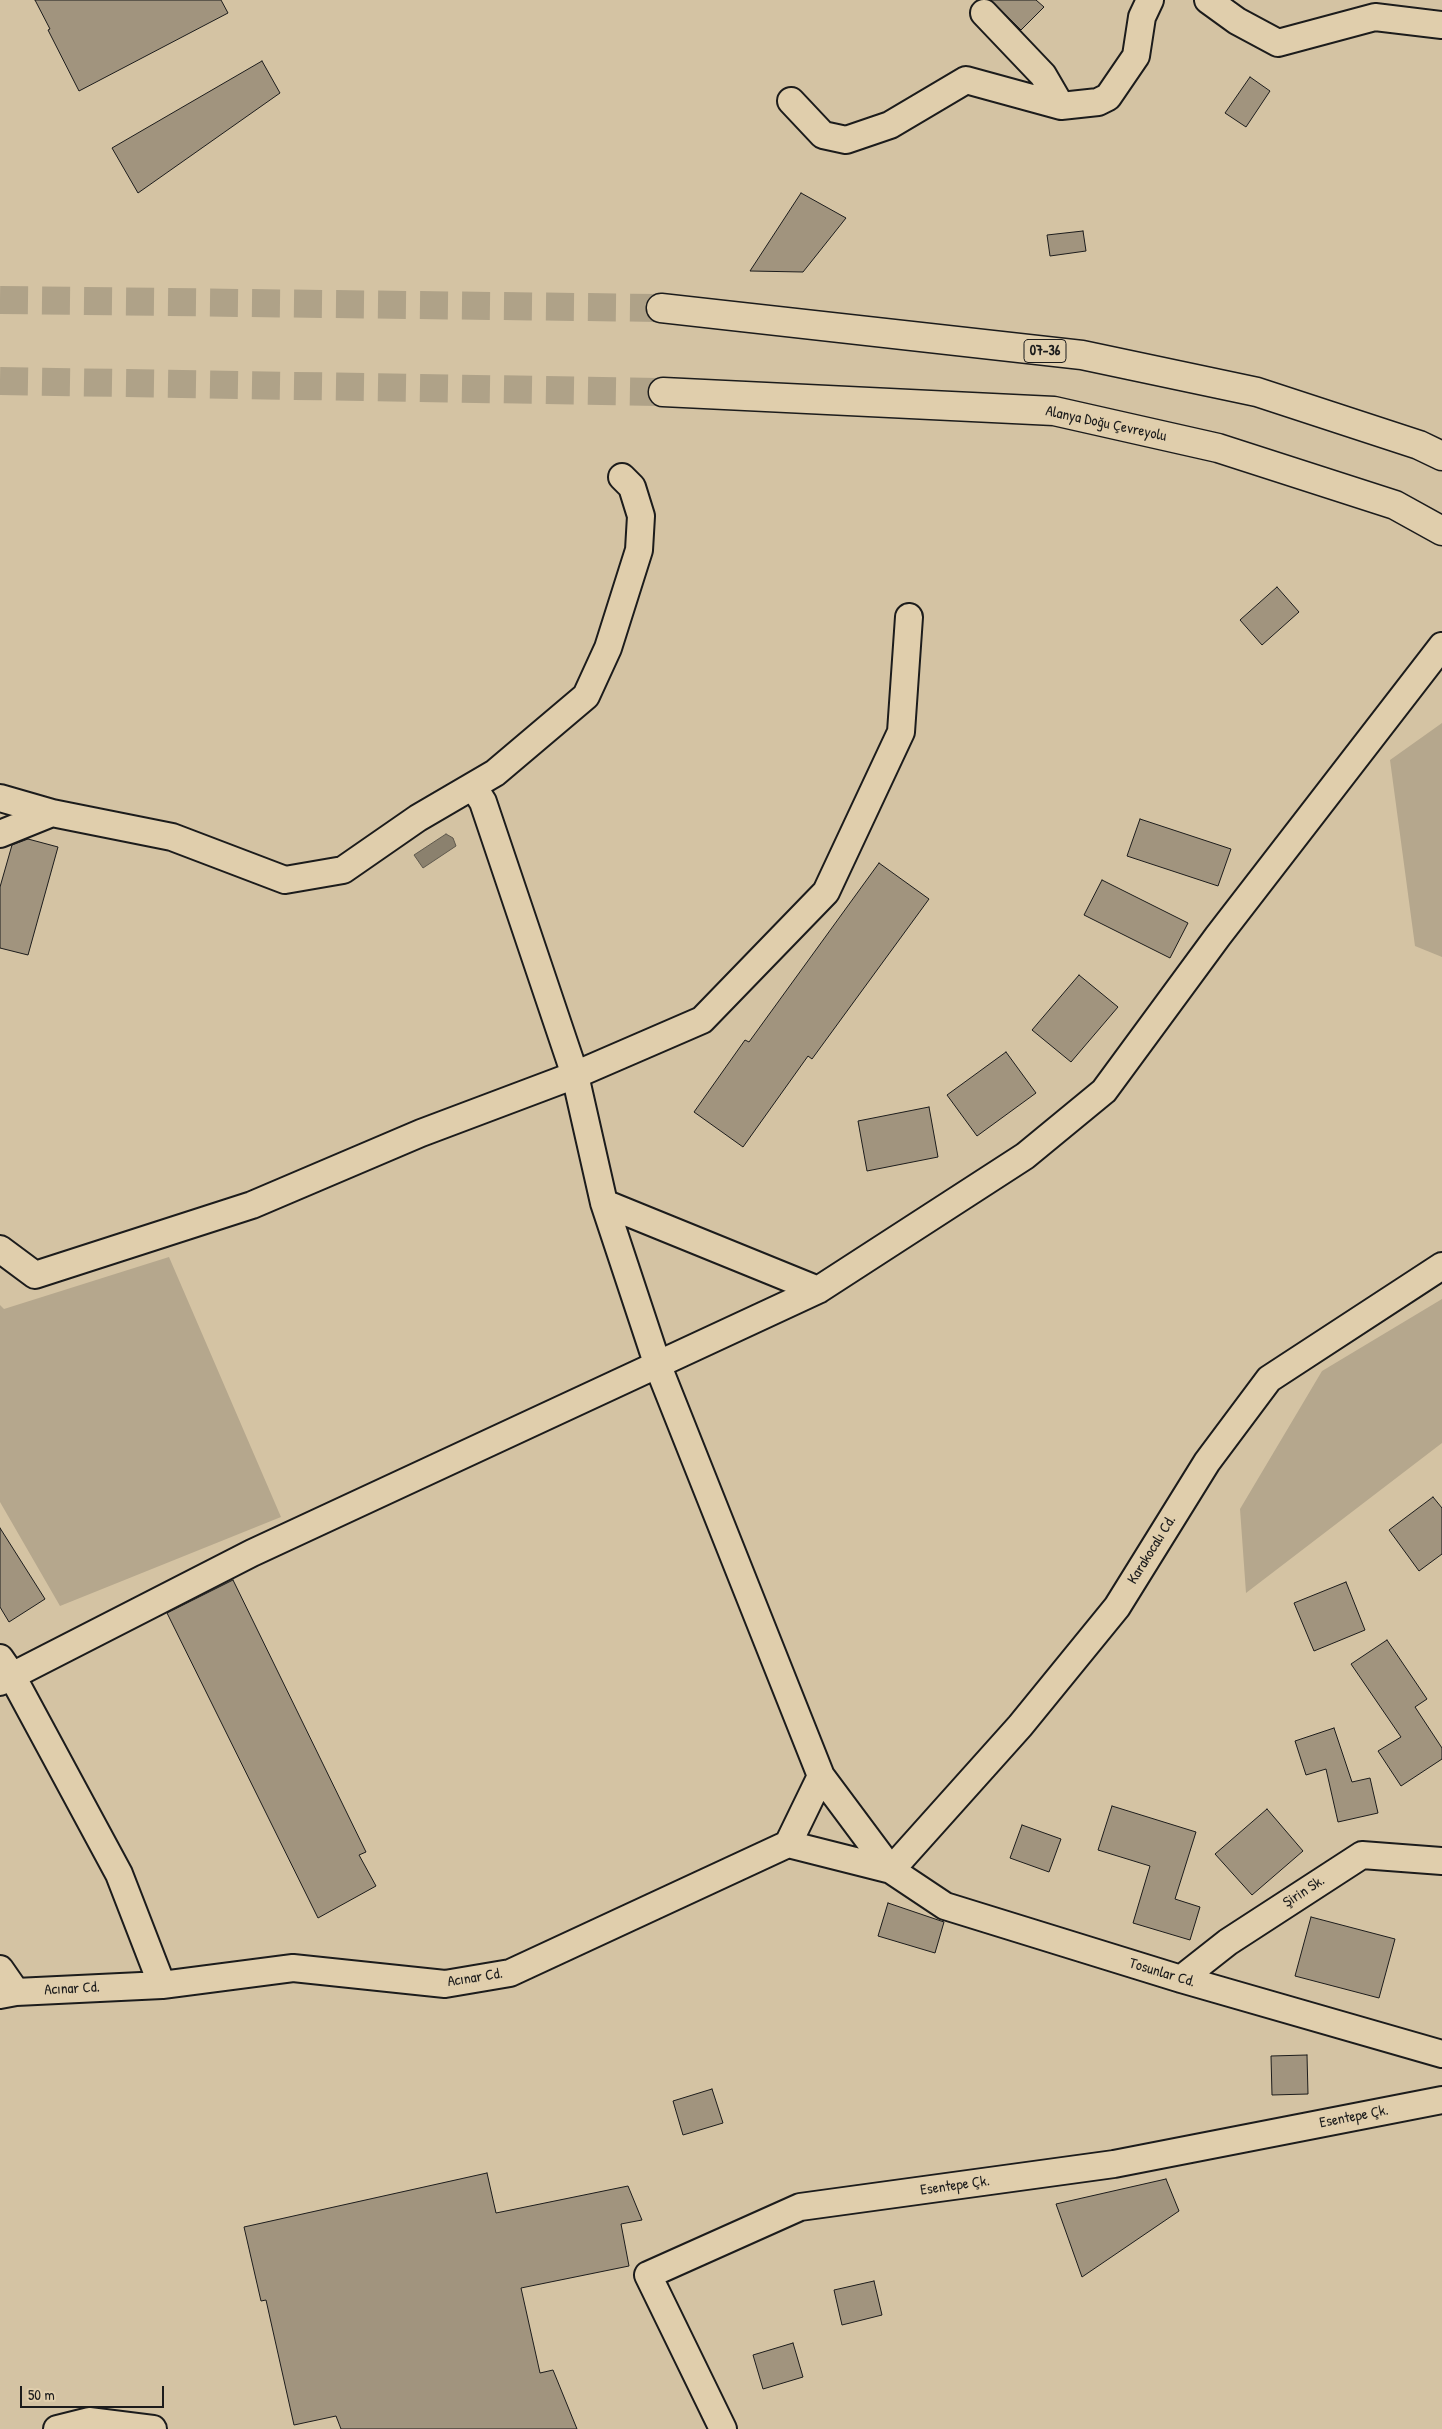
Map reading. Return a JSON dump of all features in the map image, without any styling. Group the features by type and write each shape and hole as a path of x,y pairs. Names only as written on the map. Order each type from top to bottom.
{"highway":[{"name":"07-36","path":"661,308 1082,355 1257,392 1434,450"},
{"name":"Alanya Doğu Çevreyolu","path":"663,392 1054,411 1218,448 1395,505 1442,531"}],"street":[{"path":"791,101 823,135 846,140 890,125 966,80 1061,106 1098,102 1108,96 1136,56 1142,17 1150,0"},
{"path":"1208,0 1237,21 1278,43 1375,17 1442,25"},
{"path":"984,13 1043,75 1061,106"},
{"path":"0,798 52,812 172,837 286,880 343,870 418,818 495,773 586,696 608,648 639,550 641,516 632,487 622,477"},
{"path":"0,1249 35,1275 252,1205 421,1133 575,1075 702,1020 826,892 901,732 909,616"},
{"path":"162,1985 119,1874 4,1671 252,1553 818,1290 1025,1156 1104,1090 1218,936 1442,646"},
{"path":"473,786 483,802 575,1075 604,1203 658,1366 821,1776 891,1870"},
{"path":"0,834 52,812"},
{"path":"604,1203 818,1290"},
{"name":"Karakocalı Cd.","path":"891,1870 1020,1726 1117,1607 1207,1462 1269,1379 1442,1266"},
{"path":"821,1776 788,1844 891,1870"},
{"name":"Acınar Cd.","path":"8,1993 162,1985 293,1968 445,1984 510,1973 788,1844"},
{"name":"Şirin Sk.","path":"1181,1979 1228,1942 1362,1854 1442,1861"},
{"name":"Tosunlar Cd.","path":"891,1870 945,1906 1181,1979 1442,2054"},
{"path":"0,1969 8,1993"},
{"name":"Esentepe Çk.","path":"723,2429 648,2275 800,2207 1114,2164 1442,2100"},
{"path":"57,2429 89,2421 153,2429"}],"shaded area":[{"path":"1442,723 1442,957 1415,946 1390,760"},
{"path":"446,834 453,838 456,846 423,868 414,855"},
{"path":"169,1257 281,1517 60,1606 0,1502 0,1305 4,1309"},
{"path":"1442,1299 1442,1443 1246,1593 1240,1509 1322,1371"}],"building":[{"path":"35,0 221,0 228,13 79,91"},
{"path":"991,0 1036,0 1044,7 1021,30"},
{"path":"262,61 280,93 138,193 112,148"},
{"path":"1250,77 1270,91 1246,127 1225,113"},
{"path":"801,193 846,218 803,272 750,271"},
{"path":"1083,231 1086,251 1050,256 1047,235"},
{"path":"1277,587 1299,612 1262,645 1240,620"},
{"path":"1140,819 1231,849 1218,886 1127,856"},
{"path":"28,839 58,847 28,955 0,948 0,887 12,845"},
{"path":"879,863 929,899 812,1059 808,1056 743,1147 694,1112 745,1040 749,1042"},
{"path":"1102,880 1188,923 1170,958 1084,915"},
{"path":"1079,975 1118,1007 1071,1062 1032,1030"},
{"path":"1006,1052 1036,1093 977,1136 947,1095"},
{"path":"929,1107 938,1157 867,1171 858,1121"},
{"path":"1433,1497 1442,1508 1442,1554 1419,1571 1389,1530"},
{"path":"0,1528 45,1599 9,1622 0,1607"},
{"path":"233,1580 366,1852 359,1855 376,1886 318,1918 167,1613"},
{"path":"1346,1582 1365,1630 1314,1651 1294,1603"},
{"path":"1387,1640 1427,1699 1415,1707 1442,1748 1442,1759 1401,1786 1378,1751 1401,1737 1351,1664"},
{"path":"1334,1728 1352,1782 1370,1778 1378,1813 1338,1822 1326,1769 1306,1775 1295,1741"},
{"path":"1112,1806 1196,1832 1175,1899 1200,1907 1190,1940 1133,1923 1150,1866 1098,1850"},
{"path":"1267,1809 1303,1851 1252,1895 1215,1854"},
{"path":"1022,1825 1061,1839 1049,1872 1010,1858"},
{"path":"888,1903 944,1922 935,1953 878,1936"},
{"path":"1311,1917 1395,1939 1379,1998 1295,1976"},
{"path":"1307,2055 1308,2094 1272,2095 1271,2056"},
{"path":"712,2089 723,2123 683,2135 673,2101"},
{"path":"487,2173 496,2213 628,2186 642,2220 621,2224 629,2266 521,2288 540,2373 553,2370 577,2429 341,2429 336,2416 294,2425 266,2300 261,2301 244,2227"},
{"path":"1166,2179 1179,2211 1082,2277 1056,2204"},
{"path":"874,2281 882,2315 842,2325 834,2290"},
{"path":"793,2343 803,2377 763,2389 753,2355"}],"tunnel":[{"path":"0,300 661,308"},
{"path":"0,381 663,392"}]}
